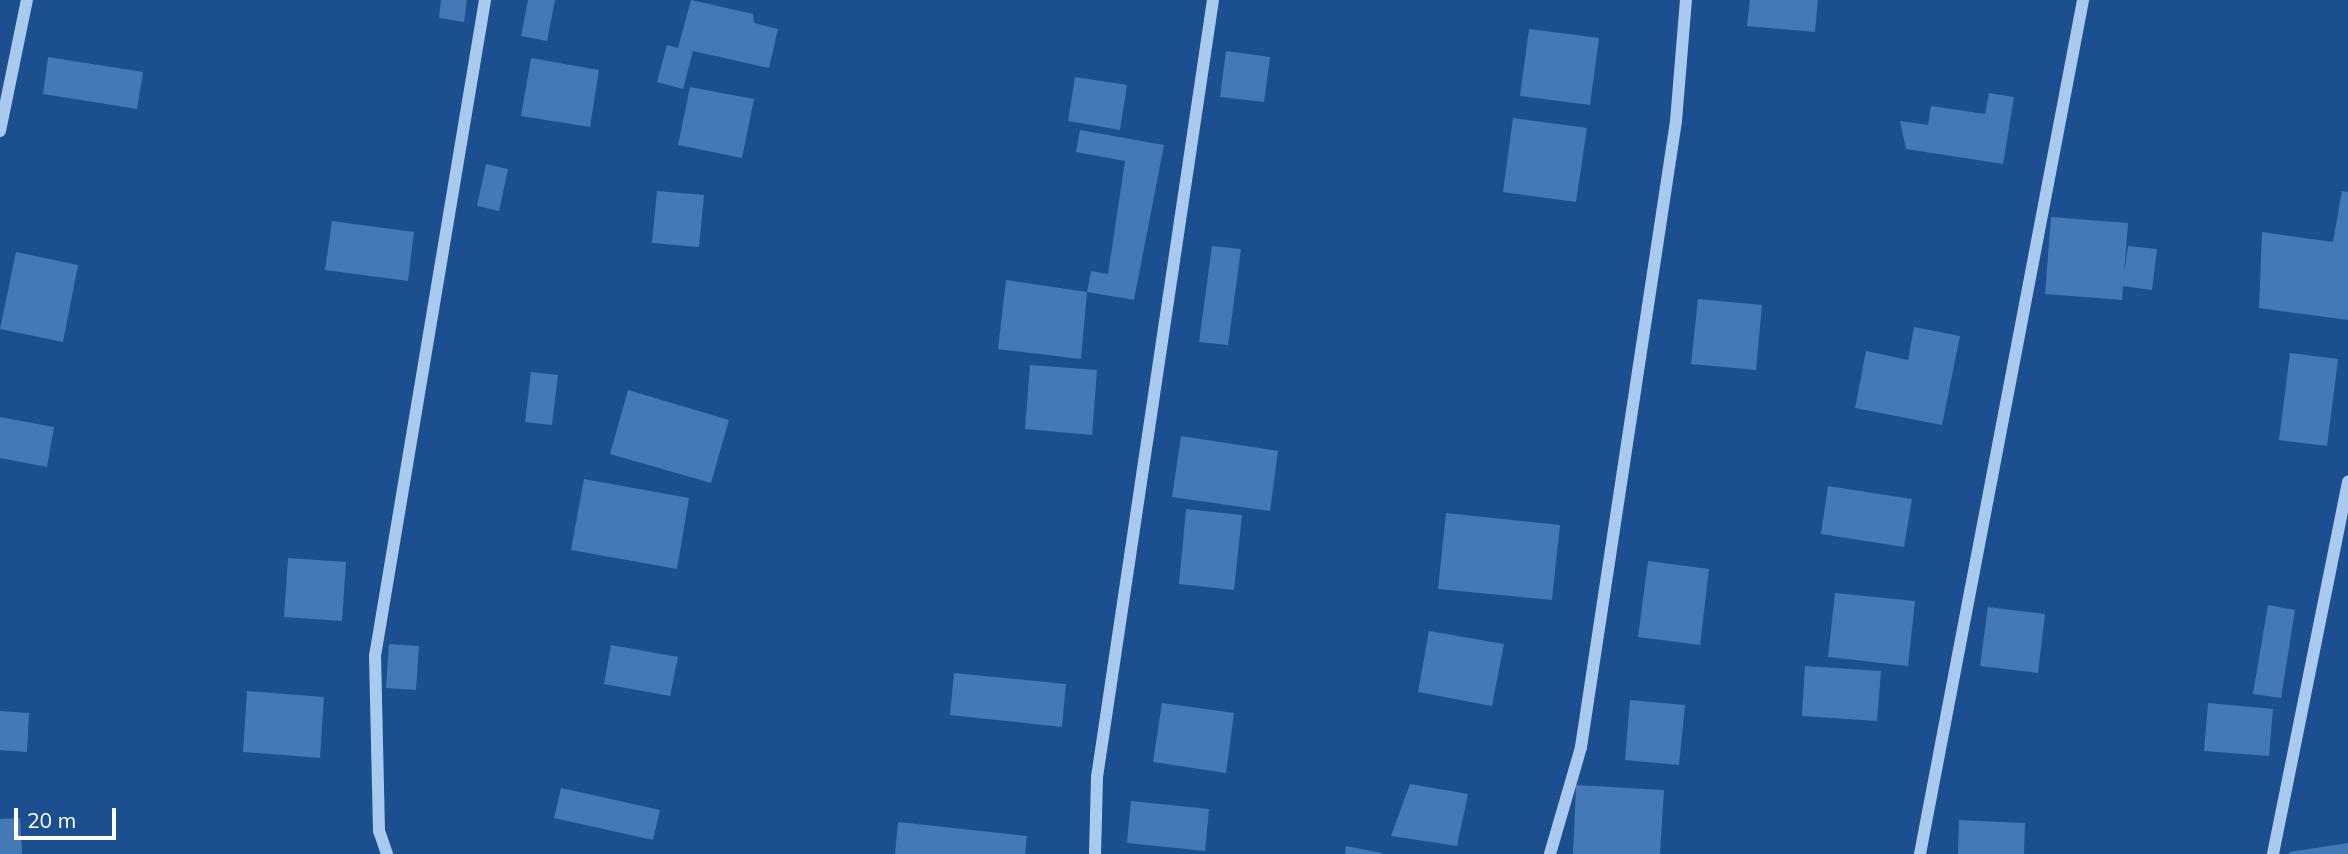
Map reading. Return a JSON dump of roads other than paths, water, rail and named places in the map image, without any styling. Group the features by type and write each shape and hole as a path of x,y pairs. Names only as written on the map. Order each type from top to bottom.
{"street":[{"path":"0,131 27,0"},
{"path":"387,854 379,831 375,656 485,0"},
{"path":"1095,854 1097,777 1213,0"},
{"path":"1550,854 1581,747 1676,121 1686,0"},
{"path":"1920,854 2084,0"},
{"path":"2273,854 2348,481"}]}
